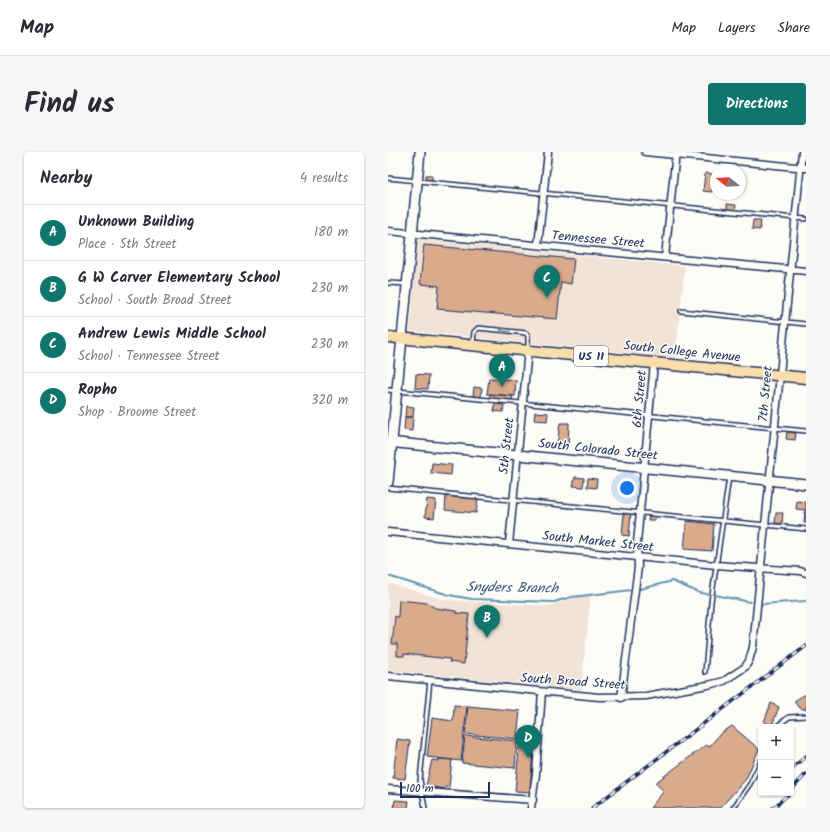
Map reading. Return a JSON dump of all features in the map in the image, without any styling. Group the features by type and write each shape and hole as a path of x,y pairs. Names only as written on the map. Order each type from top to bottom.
{"main road":[{"name":"South College Avenue","path":"388,337 806,378"}],"street":[{"path":"388,482 392,391 402,339 420,152"},
{"path":"538,245 548,152"},
{"path":"645,152 803,167"},
{"name":"7th Street","path":"753,639 794,218 803,167 802,152"},
{"path":"665,257 676,154"},
{"name":"Tennessee Street","path":"388,231 806,271"},
{"name":"5th Street","path":"509,544 528,350"},
{"name":"6th Street","path":"621,698 638,557 637,543 654,363"},
{"name":"South Colorado Street","path":"390,442 806,484"},
{"name":"South Market Street","path":"388,532 716,565 800,571 806,573"},
{"name":"South Broad Street","path":"388,676 542,692 621,698 671,692 724,680 745,667 751,654 753,639"},
{"path":"531,808 533,800 542,692"},
{"path":"388,789 533,800"}],"lane":[{"path":"388,178 671,207 806,219"},
{"path":"388,283 407,285"},
{"path":"681,311 806,324"},
{"path":"473,345 474,332 478,328 526,333 528,336 528,350"},
{"path":"392,391 806,431"},
{"path":"705,672 716,565 729,476"},
{"path":"388,488 722,522 806,529"},
{"path":"425,808 420,780 430,680"},
{"path":"780,724 789,717 806,716"},
{"path":"733,808 750,784 758,767"}],"shaded area":[{"path":"417,239 685,266 675,358 410,331"},
{"path":"388,583 446,600 549,606 591,593 581,690 388,670"}],"building":[{"path":"705,173 710,174 710,192 703,191"},
{"path":"426,175 432,175 432,181 426,180"},
{"path":"727,204 736,205 735,210 727,209"},
{"path":"753,220 761,220 760,230 752,229"},
{"path":"424,245 574,259 571,284 561,282 557,319 437,309 439,286 420,284"},
{"path":"416,374 429,375 428,389 415,388"},
{"path":"489,378 516,380 515,396 487,394"},
{"path":"474,387 482,388 481,397 473,396"},
{"path":"490,394 513,396 512,400 490,398"},
{"path":"495,404 504,405 503,412 494,411"},
{"path":"406,406 414,407 413,417 405,417"},
{"path":"535,412 548,413 547,421 534,420"},
{"path":"405,417 413,417 412,431 404,430"},
{"path":"560,423 569,423 568,447 557,446"},
{"path":"787,432 796,433 795,440 786,439"},
{"path":"432,463 452,465 451,475 431,473"},
{"path":"575,477 584,478 583,487 573,486"},
{"path":"588,478 597,479 596,488 587,487"},
{"path":"446,496 478,499 476,513 445,510"},
{"path":"427,499 436,500 434,518 425,517"},
{"path":"797,501 806,502 806,523 804,523 805,510 796,509"},
{"path":"624,513 631,514 629,536 622,535"},
{"path":"776,513 783,513 782,524 775,523"},
{"path":"649,516 655,516 655,520 648,520"},
{"path":"687,521 714,524 712,551 684,549"},
{"path":"399,600 427,603 435,608 456,611 456,613 469,614 464,664 449,662 450,659 404,654 404,656 397,656 397,644 392,644 395,616 398,617"},
{"path":"806,694 806,710 798,707 794,701"},
{"path":"771,703 779,707 772,724 764,722"},
{"path":"454,705 467,706 461,761 427,757 432,718 453,721"},
{"path":"468,706 520,711 517,739 465,734"},
{"path":"732,726 758,748 758,751 746,779 720,808 650,808 664,791 655,783 706,745 709,747 720,734"},
{"path":"465,736 517,741 515,768 462,763"},
{"path":"397,739 410,741 405,779 393,778"},
{"path":"520,739 528,740 527,750 533,750 530,792 515,791"},
{"path":"439,759 452,760 449,787 445,787 444,789 426,786 432,760 439,761"},
{"path":"395,800 409,801 408,808 394,808"}],"waterway":[{"name":"Snyders Branch","path":"388,576 449,595 472,599 554,602 572,597 640,589 672,581 700,593 707,594"},
{"name":"Snyders Branch","path":"715,595 750,602"},
{"name":"Snyders Branch","path":"761,604 806,601"}],"railway":[{"path":"592,808 806,646"},
{"path":"794,766 806,756"},
{"path":"794,787 806,774"},
{"path":"773,808 787,796"}],"place":[{"name":"Andrew Lewis Middle School","path":"547,298"},
{"name":"Unknown Building","path":"502,387"},
{"name":"G W Carver Elementary School","path":"487,638"},
{"name":"Ropho","path":"528,758"}]}
